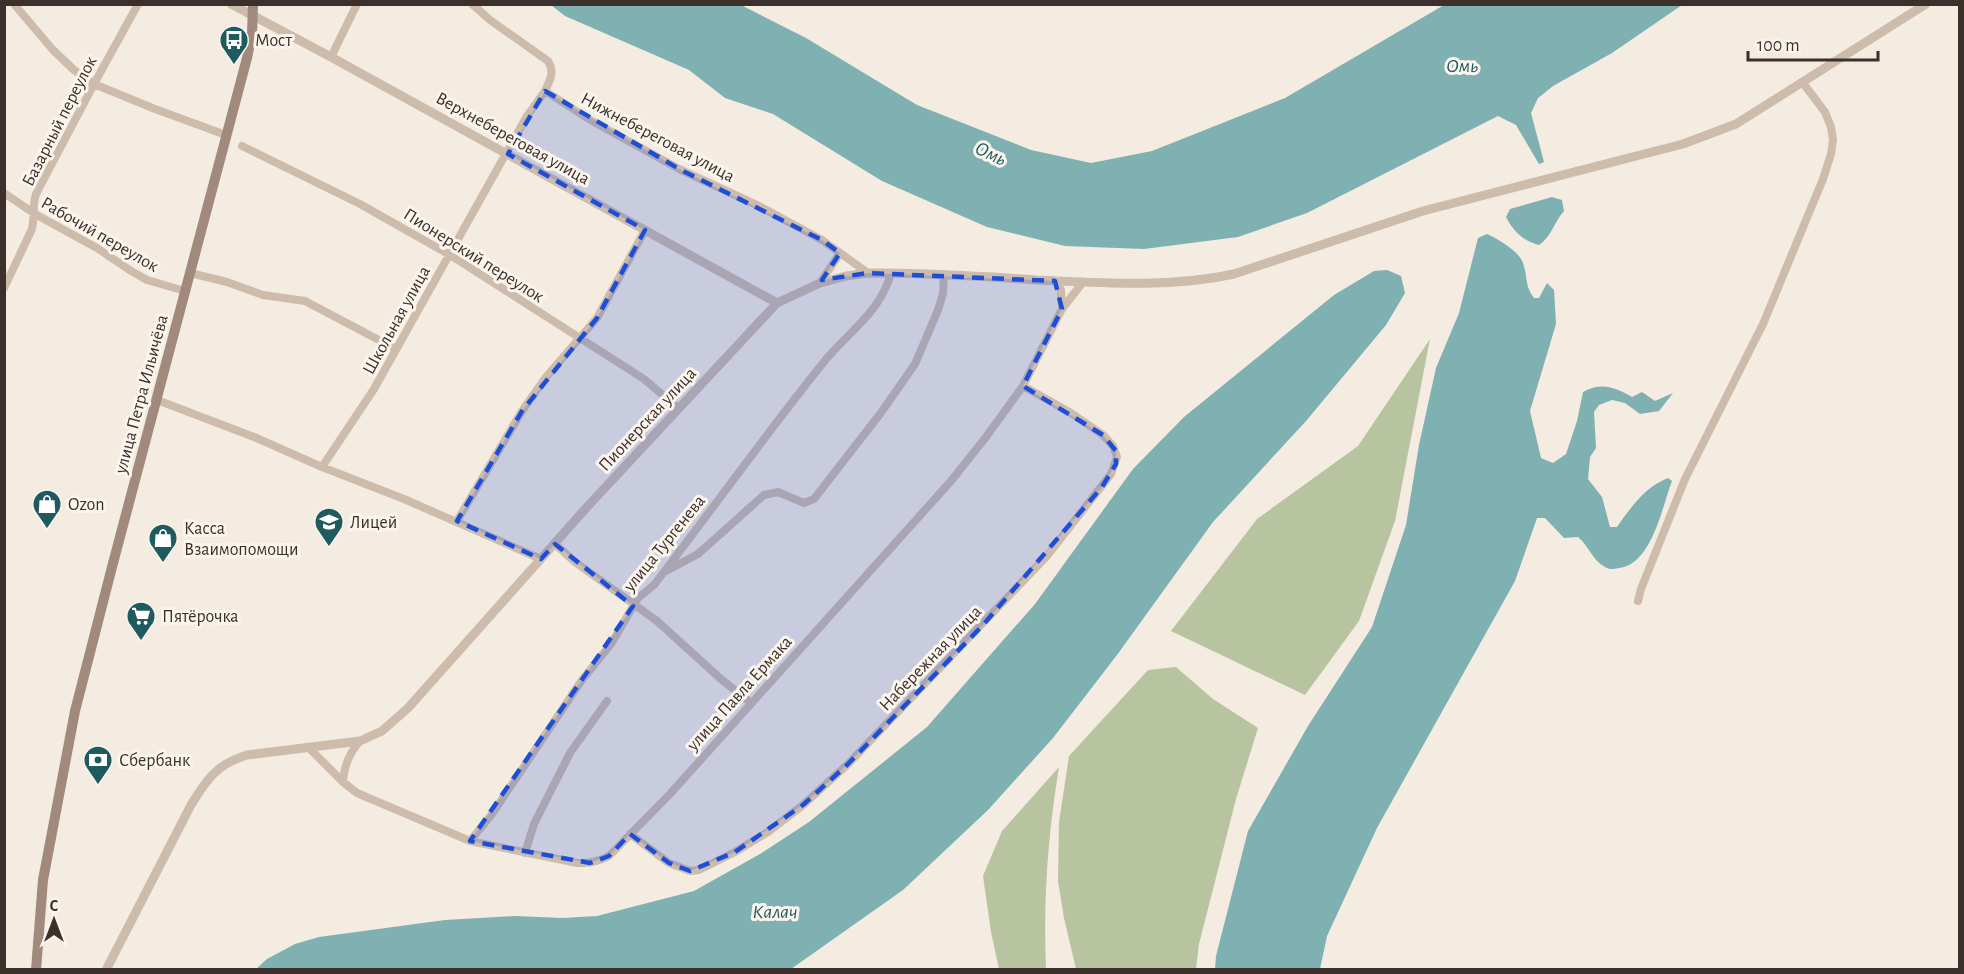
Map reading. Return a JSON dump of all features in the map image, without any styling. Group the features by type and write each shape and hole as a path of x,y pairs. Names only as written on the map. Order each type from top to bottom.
{"main road":[{"name":"улица Петра Ильичёва","path":"36,969 43,880 73,721 111,567 247,58 252,34 253,10"}],"street":[{"path":"14,4 53,50 74,70 94,84 226,135"},
{"name":"Базарный переулок","path":"4,288 32,229 35,214 33,203 36,195 138,4"},
{"name":"Верхнебереговая улица","path":"231,4 253,10 331,57 777,303"},
{"path":"331,57 357,4"},
{"path":"472,4 490,20 548,61 552,67 552,75 545,91"},
{"name":"Пионерская улица","path":"106,969 191,805 203,784 216,770 230,760 247,755 360,741 382,731 408,708 678,408 777,303 820,283 868,273 944,274 1083,282 1177,283 1234,274 1423,211 1683,144 1712,134 1736,124 1926,4"},
{"path":"1638,601 1685,479 1763,324 1826,171 1833,140 1831,127 1825,112 1803,83"},
{"name":"Школьная улица","path":"322,467 369,398 508,154 527,116 545,91"},
{"name":"Нижнебереговая улица","path":"545,91 592,121 681,170 759,206 822,240 868,273"},
{"name":"Пионерский переулок","path":"242,146 360,204 450,255 644,379 678,408"},
{"name":"Рабочий переулок","path":"4,193 35,214 97,248 147,280 185,291"},
{"path":"457,521 522,411 546,377 597,318 645,230"},
{"path":"820,283 840,253"},
{"path":"190,273 228,282 263,296 305,301 396,349"},
{"name":"улица Тургенева","path":"470,841 492,814 582,680 611,644 638,598 654,585 824,362 873,310 882,298 891,273"},
{"path":"664,572 698,554 764,495 778,492 804,503 814,498 880,414 915,364 938,310 943,294 944,274"},
{"path":"1055,281 1061,290 1062,309"},
{"name":"улица Павла Ермака","path":"308,747 343,782 372,800 470,841 525,853 590,863 609,856 670,794 750,702 951,481 1023,386 1062,309 1083,282"},
{"name":"Набережная улица","path":"630,834 669,863 690,870 699,870 768,832 803,805 847,765 1047,556 1111,474 1117,457 1113,446 1103,435 1071,413 1023,386"},
{"path":"157,400 254,437 457,521 541,559"},
{"path":"555,544 633,606 657,621 722,680 750,702"},
{"path":"525,853 534,824 570,753 607,701"},
{"path":"343,782 343,773 348,758 360,741"}],"highlighted area":[{"path":"545,91 681,170 822,240 840,253 822,280 868,273 1055,281 1062,309 1023,386 1103,435 1116,451 1116,464 1102,487 983,625 847,765 803,805 735,852 690,871 669,863 630,834 609,856 590,863 470,841 633,606 555,544 541,559 457,521 522,411 597,318 645,230 508,154"}],"green space":[{"path":"1430,339 1395,521 1359,621 1305,695 1171,631 1257,519 1358,446"},
{"path":"1176,667 1213,699 1258,728 1236,799 1199,944 1196,969 1076,969 1058,881 1059,822 1069,756 1148,670"},
{"path":"1059,767 1047,868 1046,969 999,969 983,876 1002,831"}],"water":[{"name":"Омь","path":"551,5 741,5 806,38 917,105 1031,150 1091,163 1152,151 1285,98 1444,5 1682,5 1612,53 1553,86 1538,98 1531,113 1544,162 1539,164 1516,125 1498,116 1307,213 1238,237 1144,249 1065,246 987,227 882,181 773,114 725,98 689,70 565,16"},
{"path":"1552,197 1562,200 1564,211 1547,237 1539,245 1519,235 1506,217 1510,209"},
{"path":"1487,234 1508,246 1521,259 1529,289 1534,298 1539,298 1547,283 1554,290 1556,324 1530,411 1541,458 1553,463 1566,454 1577,421 1583,392 1596,387 1608,387 1632,397 1642,392 1655,401 1673,393 1659,411 1640,414 1625,403 1612,400 1599,405 1594,412 1596,448 1590,457 1588,479 1602,497 1610,527 1617,527 1645,492 1668,478 1672,481 1660,519 1648,546 1640,556 1630,564 1609,569 1597,561 1578,537 1564,538 1545,518 1537,518 1515,581 1377,828 1327,936 1320,969 1215,969 1216,956 1248,831 1308,726 1372,627 1406,525 1419,445 1436,368 1459,313 1478,238"},
{"name":"Калач","path":"1387,270 1401,276 1405,293 1386,325 1306,421 1213,522 1117,655 1053,738 988,810 903,890 791,969 256,969 267,959 295,944 319,937 445,920 515,916 563,918 597,916 694,891 760,854 809,822 927,727 1035,604 1133,469 1184,417 1334,295 1374,271"}],"place":[{"name":"Мост","path":"234,66"},
{"name":"Ozon","path":"47,530"},
{"name":"Лицей","path":"329,548"},
{"name":"Касса Взаимопомощи","path":"163,564"},
{"name":"Пятёрочка","path":"141,642"},
{"name":"Сбербанк","path":"98,786"}]}
